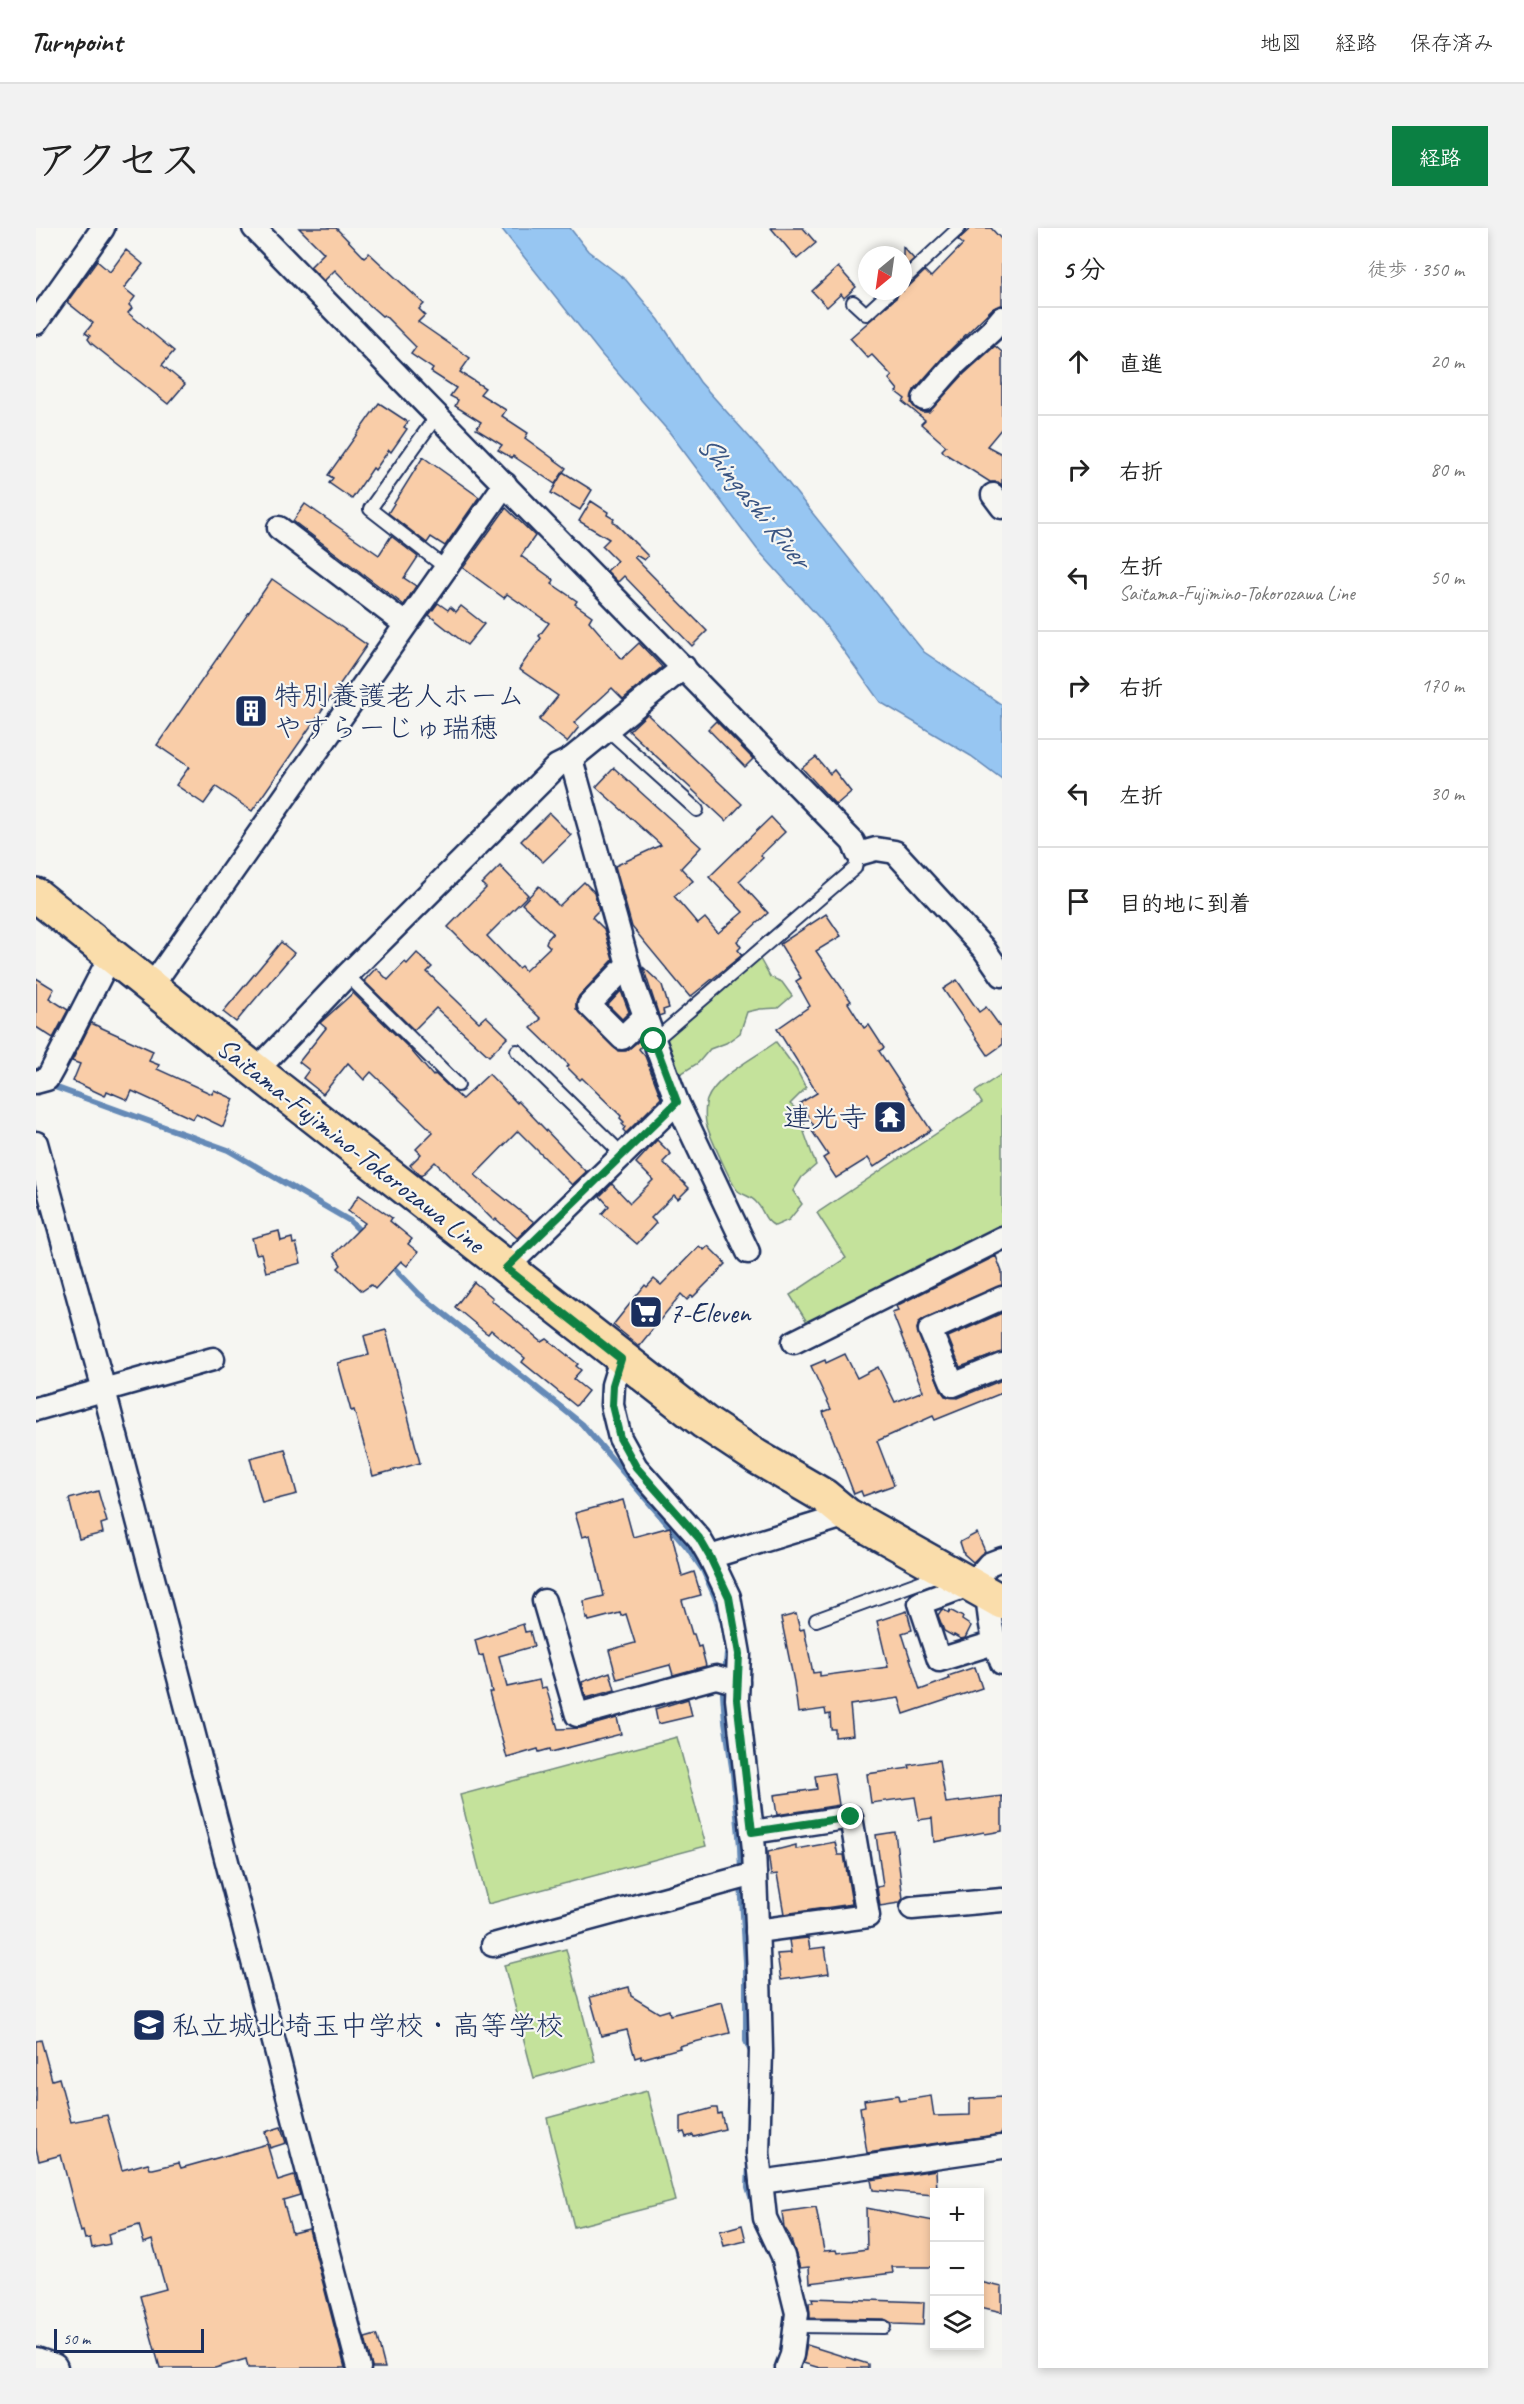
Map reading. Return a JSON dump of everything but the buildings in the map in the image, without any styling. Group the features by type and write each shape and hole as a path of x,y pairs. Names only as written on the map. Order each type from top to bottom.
{"main road":[{"name":"Saitama-Fujimino-Tokorozawa Line","path":"36,895 621,1359 704,1422 757,1457 824,1496 847,1515 978,1588"}],"street":[{"path":"36,323 103,228"},
{"path":"254,228 438,414 853,842 858,854 876,849 895,852 984,949 1002,975"},
{"path":"924,399 954,365 998,329"},
{"path":"151,987 505,484"},
{"path":"279,528 405,624"},
{"path":"256,1071 347,975 557,766 571,759 684,667"},
{"path":"571,759 628,964 645,1016 677,1102 748,1252"},
{"path":"36,1082 47,1079 111,955"},
{"path":"628,964 590,1005 622,1038 645,1016"},
{"path":"506,1268 677,1102"},
{"path":"36,1143 104,1390 359,2368"},
{"path":"794,1342 1000,1244"},
{"path":"1002,1298 930,1330 953,1385 1002,1365"},
{"path":"36,1409 213,1359"},
{"path":"621,1359 613,1385 612,1405 620,1438 636,1467 699,1538 710,1557 729,1597 739,1654 738,1683 743,1760 755,1874 761,2051 758,2153 765,2218 783,2256 797,2313 792,2355 787,2368"},
{"path":"710,1557 847,1515"},
{"path":"978,1588 920,1603 939,1660 998,1653 988,1612 978,1588 989,1564 1002,1559"},
{"path":"544,1600 577,1715 716,1677 738,1683"},
{"path":"752,1832 851,1817 868,1916 757,1930"},
{"path":"493,1945 755,1874"},
{"path":"912,1908 1002,1900"},
{"path":"761,2182 1002,2147"},
{"path":"36,2362 53,2368"}],"lane":[{"path":"912,272 959,228"},
{"path":"853,302 866,315 882,300"},
{"path":"438,414 370,509 446,568"},
{"path":"607,729 697,810"},
{"path":"654,1041 855,868 858,854"},
{"path":"347,975 458,1085"},
{"path":"517,1051 622,1155"},
{"path":"816,1620 978,1588"},
{"path":"795,2326 884,2327"}],"green space":[{"path":"760,959 770,977 782,982 792,996 778,1008 747,1012 740,1033 726,1043 710,1049 698,1063 679,1075 663,1040"},
{"path":"776,1042 796,1069 806,1088 790,1104 805,1116 804,1132 816,1165 802,1177 793,1191 802,1204 789,1220 775,1226 768,1221 754,1200 737,1190 711,1136 705,1115 707,1100 719,1083"},
{"path":"1002,1074 1002,1225 807,1322 790,1295 846,1258 817,1213 982,1103 975,1092"},
{"path":"677,1737 706,1846 488,1904 460,1795"},
{"path":"566,1949 595,2061 534,2078 504,1965"},
{"path":"647,2091 675,2201 574,2227 547,2118"}],"water":[{"name":"Shingashi River","path":"501,228 570,228 588,251 626,280 659,320 700,382 769,459 924,652 1002,705 1002,779 971,756 880,702 823,622 757,549 670,433 602,355"}],"waterway":[{"path":"49,1085 228,1150 350,1221 363,1234"},
{"path":"390,1264 419,1294 582,1424 688,1548 703,1570 716,1599 722,1620"},
{"path":"728,1644 723,1693 733,1774 741,1873"},
{"path":"741,1883 746,1962 746,2041 752,2054"},
{"path":"749,2163 748,2187 754,2206"}],"place":[{"name":"特別養護老人ホーム やすらーじゅ瑞穂","path":"251,711"},
{"name":"連光寺","path":"890,1117"},
{"name":"7-Eleven","path":"646,1312"},
{"name":"私立城北埼玉中学校・高等学校","path":"149,2025"}],"route":[{"path":"654,1041 677,1102 506,1268 621,1359 613,1385 612,1405 620,1438 636,1467 699,1538 729,1597 739,1654 737,1699 752,1832 851,1817"}]}
